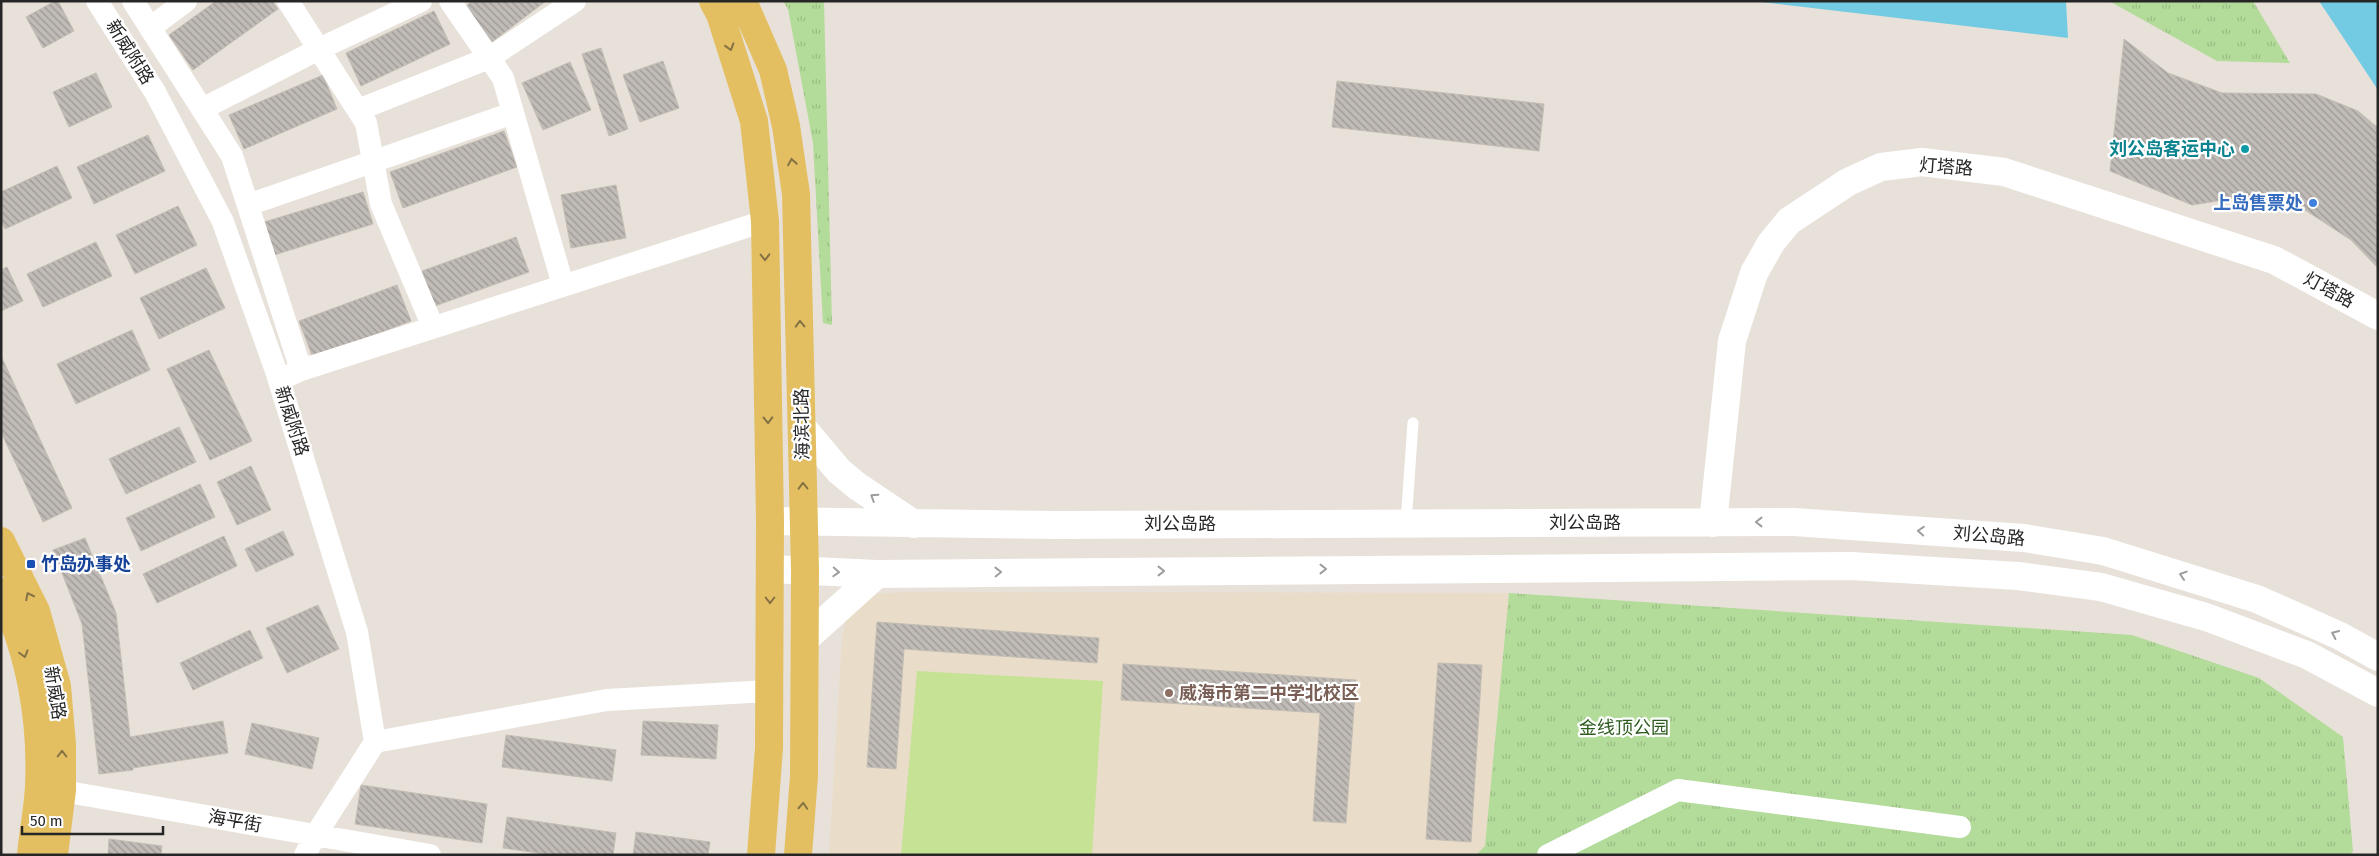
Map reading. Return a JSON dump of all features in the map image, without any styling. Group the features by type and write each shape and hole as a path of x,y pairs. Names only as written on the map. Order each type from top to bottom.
{"main road":[{"name":"海滨北路","path":"713,1 720,14 754,121 765,221 770,521 769,748 761,855"},
{"name":"海滨北路","path":"743,1 773,70 786,126 796,194 805,570 804,776 798,855"},
{"name":"灯塔路","path":"1713,523 1732,341 1754,273 1771,243 1789,220 1848,182 1881,167 1922,162 2004,172 2274,260 2378,316"},
{"path":"802,426 839,471 857,486 914,524"},
{"name":"刘公岛路","path":"770,521 914,524 1794,522 2024,538 2103,551 2257,599 2340,636 2378,657"},
{"name":"新威路","path":"1,541 36,611 57,686 62,745 31,855"},
{"path":"770,569 877,574 1851,566 2018,576 2101,587 2206,617 2308,654 2378,693"},
{"path":"805,639 877,574"},
{"name":"新威路","path":"1,592 14,618 32,684 40,747 50,789 54,855"}],"street":[{"name":"新威附路","path":"98,1 155,92 224,222 279,380 357,632 375,742"},
{"path":"133,1 232,156 301,370"},
{"path":"150,28 186,1"},
{"path":"288,1 366,123 381,204 434,327"},
{"path":"202,109 319,49 421,1"},
{"path":"450,1 503,78 563,285"},
{"path":"358,110 489,58 575,1"},
{"path":"248,205 513,113"},
{"path":"279,380 301,370 765,221"},
{"path":"310,845 375,742 607,700 769,691"},
{"name":"海平街","path":"50,789 310,845 430,855"},
{"path":"1548,855 1678,790 1960,827"}],"lane":[{"path":"1406,523 1413,423"}],"shaded area":[{"name":"威海市第二中学北校区","path":"907,592 1509,593 1485,846 1476,855 829,855 842,637 847,614 875,594"}],"green space":[{"path":"783,1 824,1 832,325 823,323 813,143 788,9"},
{"path":"2109,1 2253,1 2290,63 2217,61"},
{"name":"金线顶公园","path":"1509,593 2132,635 2259,678 2343,737 2353,851 2350,855 1476,855 1485,846"},
{"path":"917,671 1103,681 1092,855 901,855"}],"water":[{"path":"1753,1 2066,1 2068,38"},
{"path":"2319,1 2378,1 2378,90"}],"building":[{"path":"58,1 74,31 43,48 26,17"},
{"path":"216,1 272,1 278,9 193,70 169,35"},
{"path":"472,1 546,1 492,42 465,7"},
{"path":"434,11 450,44 361,86 346,53"},
{"name":"刘公岛客运中心","path":"2124,39 2168,73 2222,93 2316,94 2358,111 2378,128 2378,268 2351,240 2299,206 2242,197 2192,205 2110,171"},
{"path":"601,48 628,129 609,136 582,54"},
{"path":"663,61 679,108 640,122 623,75"},
{"path":"570,62 591,110 543,130 522,83"},
{"path":"96,73 112,107 69,127 53,92"},
{"path":"323,75 337,109 244,149 229,115"},
{"path":"1337,81 1544,104 1539,151 1332,127"},
{"path":"504,131 517,167 403,208 390,172"},
{"path":"148,135 165,171 94,204 77,167"},
{"path":"57,166 72,198 5,229 1,220 1,192"},
{"path":"616,185 626,238 571,248 561,195"},
{"path":"363,192 373,224 271,256 261,223"},
{"path":"178,206 197,245 135,274 116,235"},
{"path":"516,237 529,272 435,306 422,271"},
{"path":"96,242 112,276 43,307 27,274"},
{"path":"7,267 23,301 1,311 1,270"},
{"path":"206,268 225,308 159,339 140,298"},
{"path":"397,285 411,321 313,358 299,321"},
{"path":"132,330 150,370 76,404 57,364"},
{"path":"209,350 252,441 210,460 167,369"},
{"path":"1,356 72,508 43,522 1,432"},
{"path":"179,427 196,462 126,494 109,459"},
{"path":"251,466 271,510 237,525 217,482"},
{"path":"200,484 215,517 141,551 126,518"},
{"path":"283,531 294,555 256,572 245,549"},
{"path":"224,536 237,566 157,603 143,574"},
{"path":"85,538 116,613 130,737 223,721 228,753 133,768 133,770 99,774 82,624 53,550"},
{"path":"318,605 339,649 287,673 266,628"},
{"path":"877,622 1099,638 1097,663 904,649 896,769 867,767"},
{"path":"250,630 263,658 193,690 180,663"},
{"path":"1438,663 1482,665 1471,842 1426,839"},
{"path":"1123,664 1356,680 1346,823 1313,821 1320,713 1121,700"},
{"path":"643,721 718,725 716,759 641,755"},
{"path":"252,723 319,738 312,769 245,754"},
{"path":"506,735 616,750 612,781 502,767"},
{"path":"361,785 487,804 482,843 355,824"},
{"path":"507,817 616,833 613,855 552,855 503,848"},
{"path":"636,832 710,842 708,855 633,855"},
{"path":"109,839 162,846 161,855 108,855"}],"place":[{"name":"刘公岛客运中心","path":"2245,149"},
{"name":"上岛售票处","path":"2313,203"},
{"name":"竹岛办事处","path":"31,564"},
{"name":"威海市第二中学北校区","path":"1169,693"}]}
